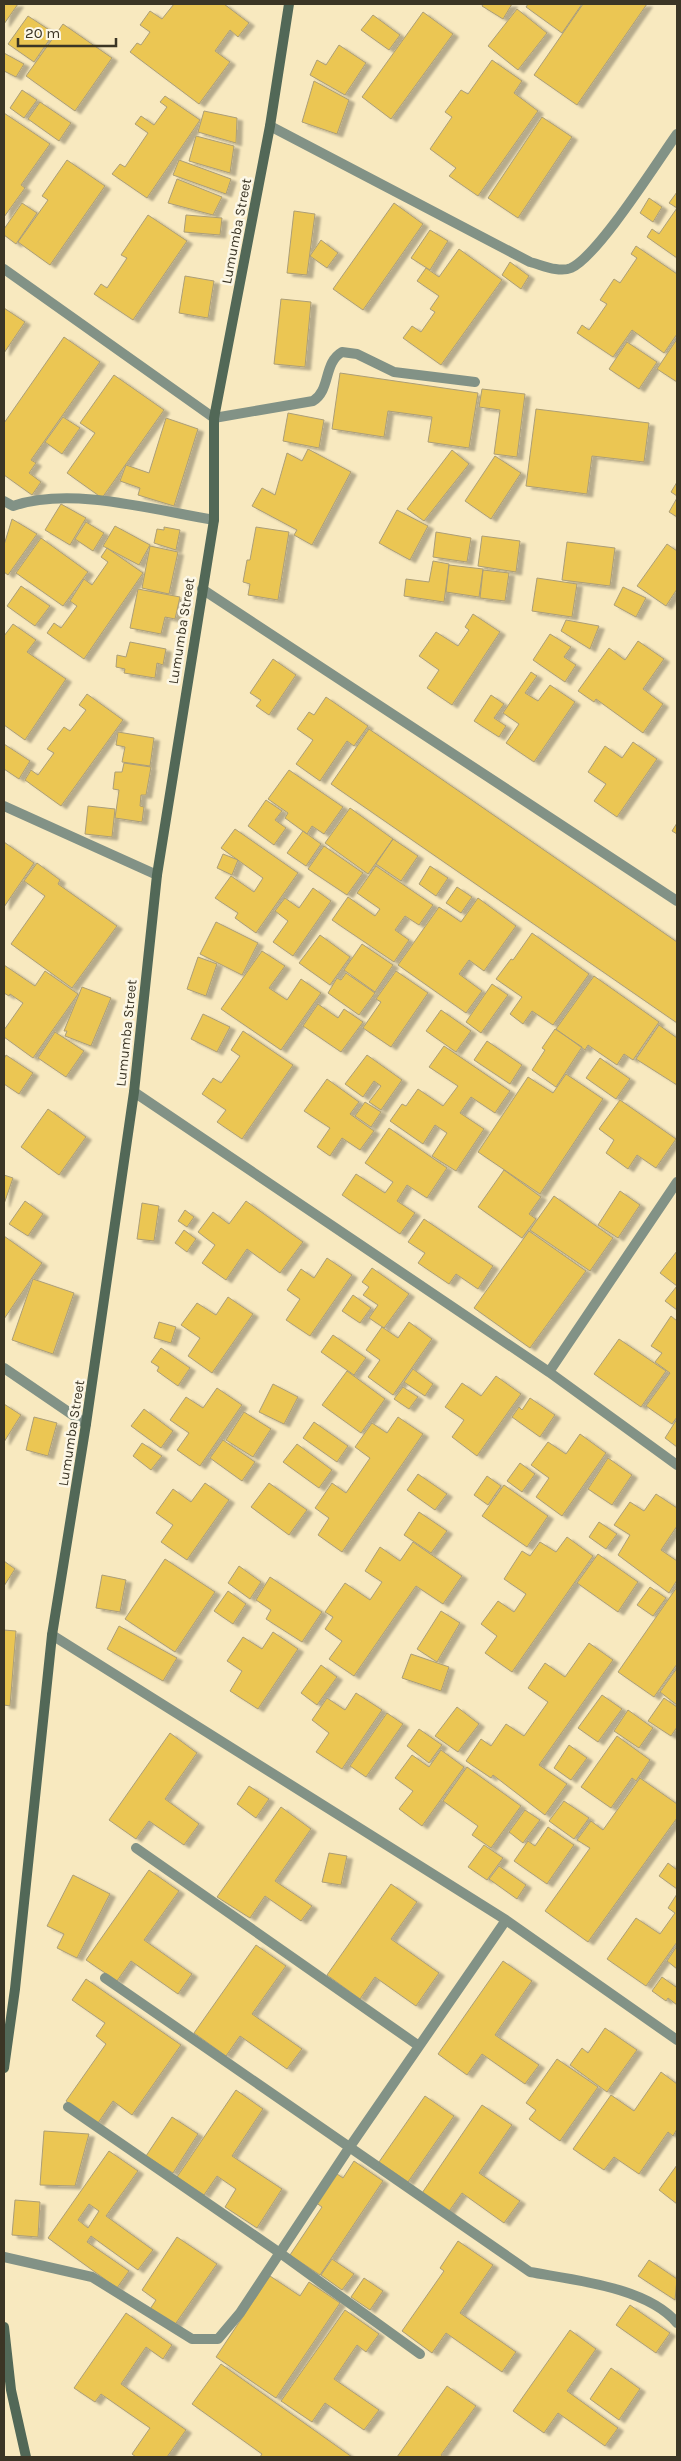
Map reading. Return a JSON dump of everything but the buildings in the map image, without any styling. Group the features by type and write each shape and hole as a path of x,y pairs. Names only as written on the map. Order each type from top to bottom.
{"main road":[{"name":"Lumumba Street","path":"4,2068 15,1989 52,1635 86,1424 134,1092 157,875 214,520 214,418 270,126 289,4"},
{"path":"4,2327 11,2390 26,2457"}],"street":[{"path":"270,126 530,262 554,269 570,268 591,253 677,134"},
{"path":"4,269 214,418 313,401 321,394 332,360 342,352 357,354 394,372 475,382"},
{"path":"4,501 13,506 29,500 79,497 214,520"},
{"path":"202,589 677,901"},
{"path":"4,806 157,875"},
{"path":"134,1092 549,1372 677,1465"},
{"path":"549,1372 677,1182"},
{"path":"4,1368 86,1424"},
{"path":"52,1635 506,1920 677,2040"},
{"path":"136,1848 419,2046"},
{"path":"4,2257 92,2277 192,2338 218,2338 240,2313 349,2148 506,1920"},
{"path":"105,1978 530,2272 609,2286 666,2309 677,2322"},
{"path":"68,2107 280,2253 420,2354"}]}
